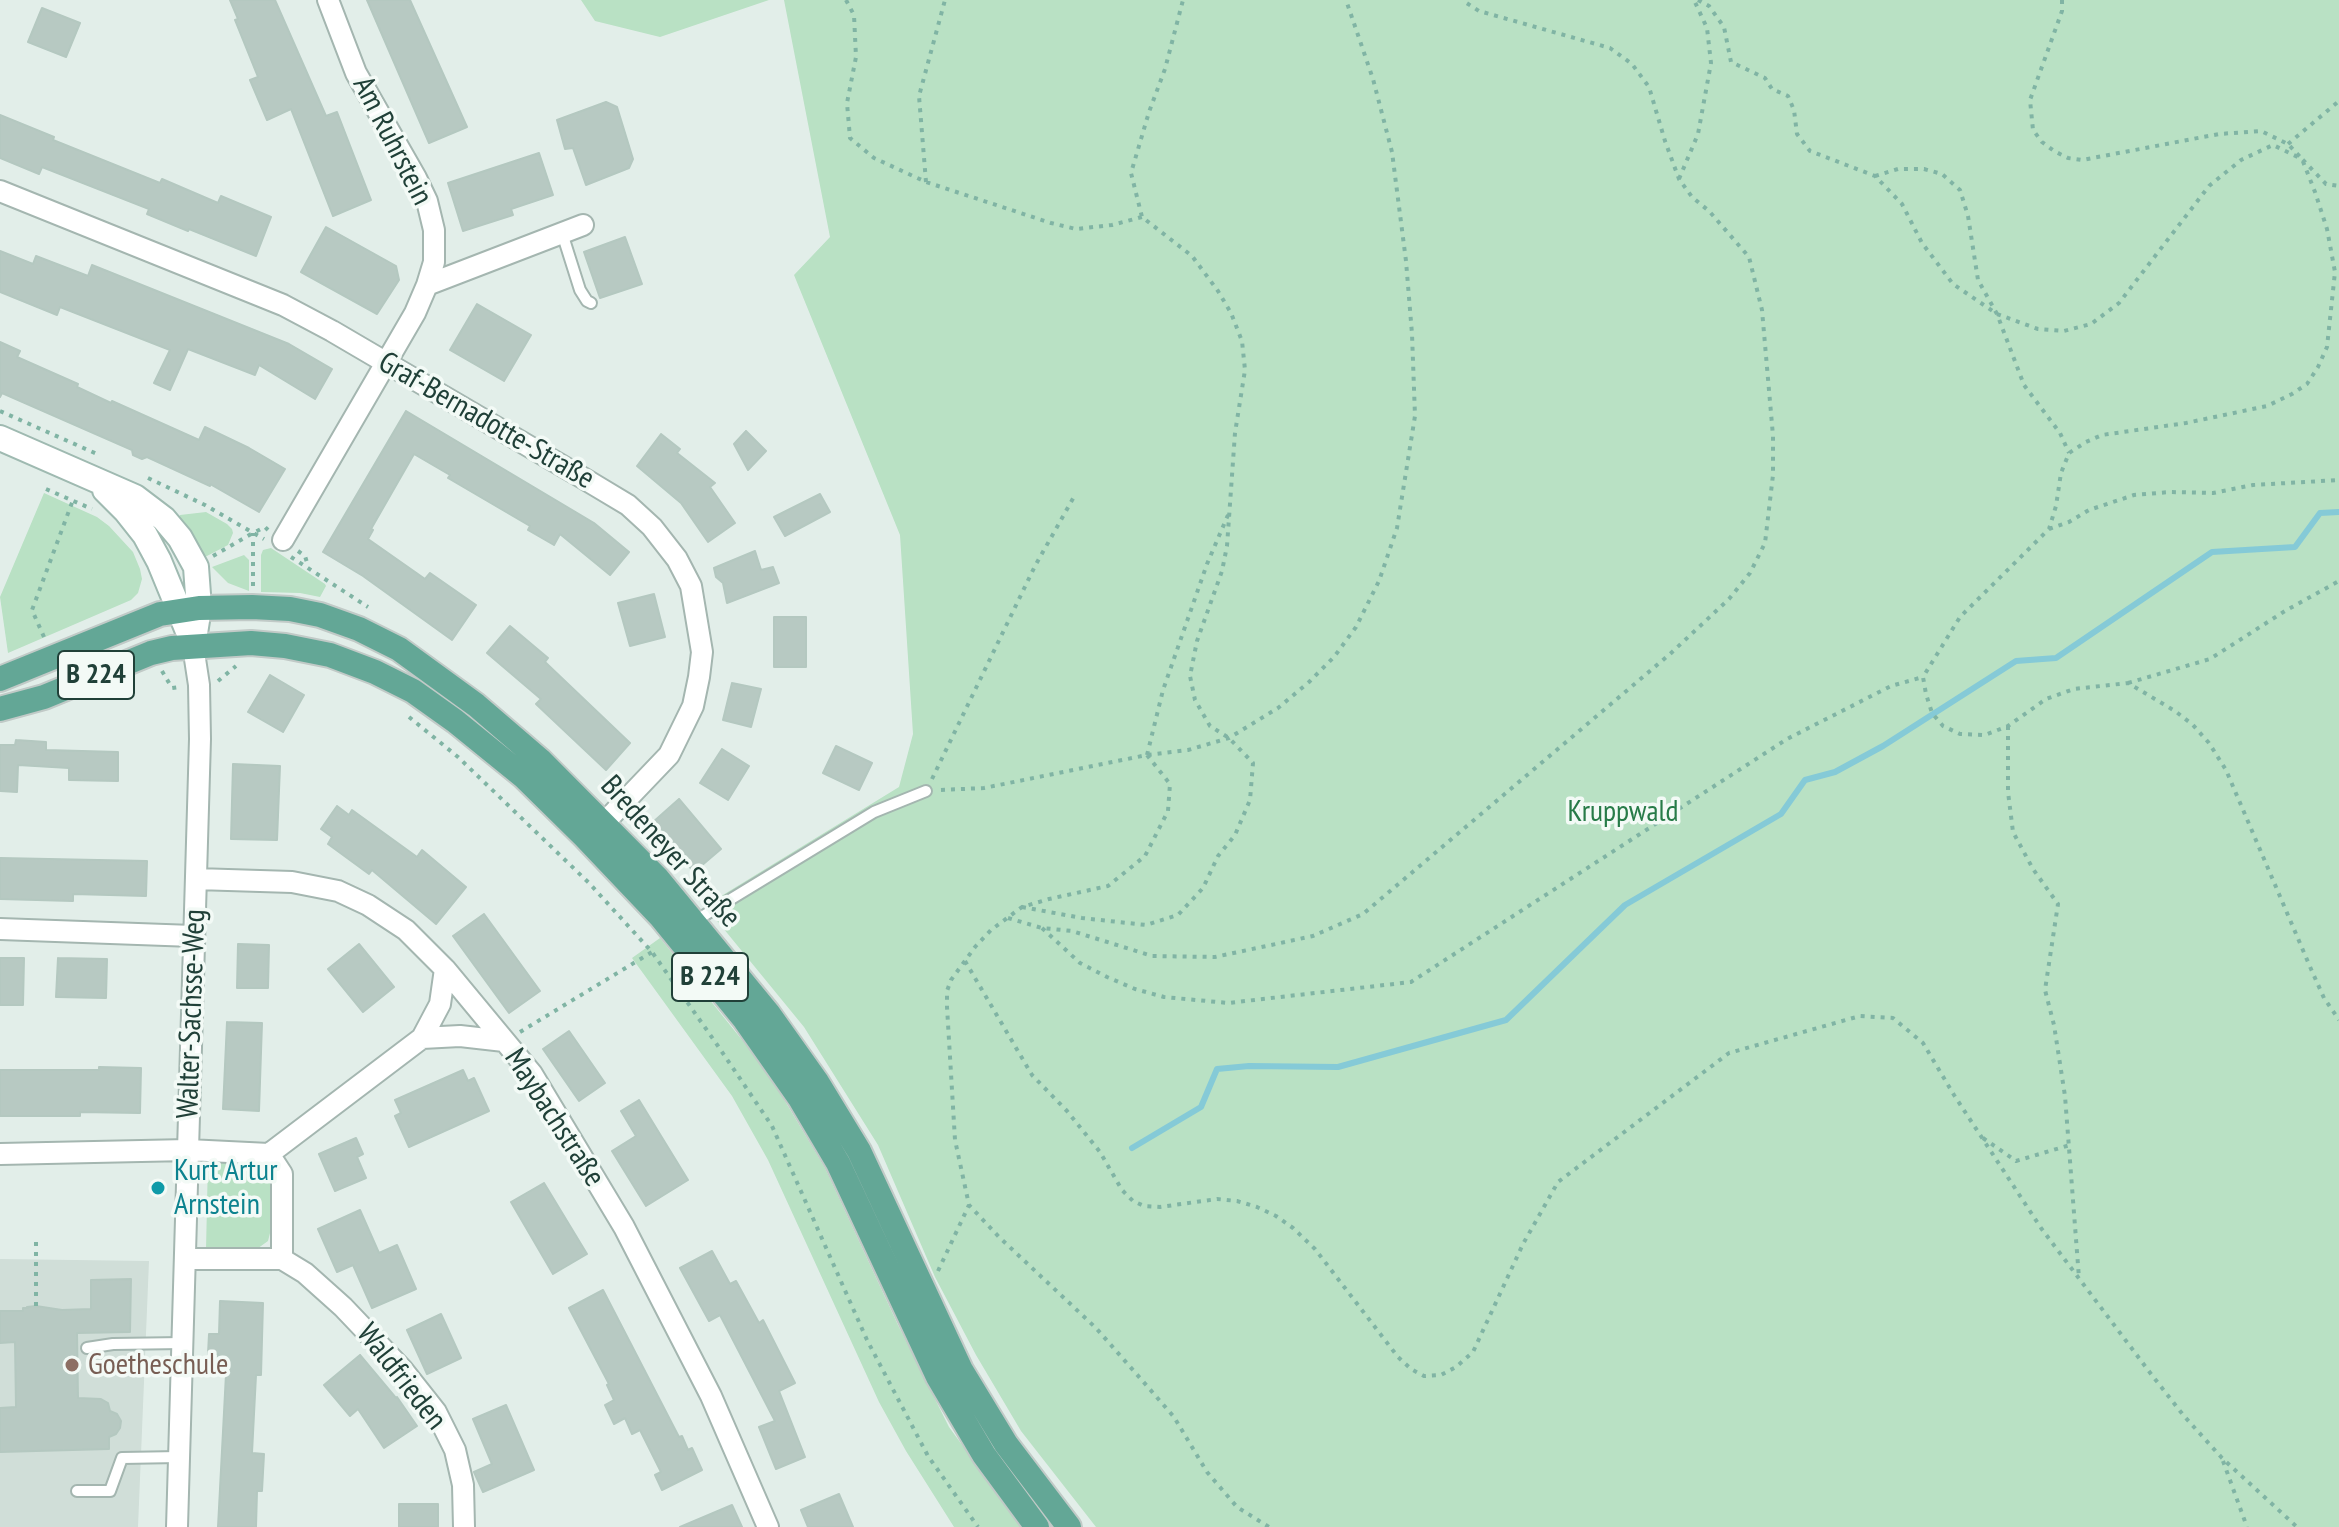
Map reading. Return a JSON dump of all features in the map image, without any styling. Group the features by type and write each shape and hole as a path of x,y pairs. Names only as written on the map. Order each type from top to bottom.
{"main road":[{"name":"Bredeneyer Straße","path":"189,608 290,609 320,615 359,629 399,649 476,705 540,760 658,879 768,1013 817,1082 859,1151 961,1370 1006,1444 1069,1527"},
{"name":"B 224","path":"0,679 138,622 189,608"},
{"name":"Bredeneyer Straße","path":"193,646 251,643 285,646 330,655 375,672 413,691 455,721 524,777 585,837 679,939 745,1020 799,1097 838,1163 938,1377 984,1455 1037,1527"},
{"name":"B 224","path":"0,709 44,697 151,653 193,646"}],"street":[{"name":"Am Ruhrstein","path":"278,545 415,313 434,262 434,230 427,201 356,73 328,0"},
{"name":"Graf-Bernadotte-Straße","path":"0,191 283,305 628,505 652,527 677,559 691,586 702,652 693,706 669,755 604,823"},
{"path":"427,285 583,225"},
{"path":"0,438 80,483 105,490 126,511 145,535 189,608 193,646"},
{"name":"Walter-Sachsse-Weg","path":"177,1527 200,739 190,686 193,646"},
{"name":"Maybachstraße","path":"196,879 292,882 338,891 368,905 406,930 445,969 532,1074 624,1227 711,1396 768,1527"},
{"path":"0,929 193,936"},
{"path":"0,1154 188,1150 269,1154 422,1038 440,1004 445,969"},
{"path":"422,1038 460,1036 504,1041"},
{"path":"186,1259 282,1259 282,1174 269,1154"},
{"name":"Waldfrieden","path":"282,1259 305,1273 343,1307 402,1369 436,1412 455,1450 463,1485 464,1527"}],"lane":[{"path":"562,233 580,290 591,303"},
{"path":"694,922 874,812 926,791"},
{"path":"87,1348 113,1344 183,1343"},
{"path":"77,1491 110,1491 122,1458 179,1457"}],"path":[{"path":"846,0 854,15 856,57 847,103 850,138 874,158 926,182 1076,229 1112,225 1142,217"},
{"path":"926,182 919,96 945,0"},
{"path":"1022,907 1146,925 1178,915 1203,888 1218,856 1235,835 1250,800 1253,763 1229,738 1210,726 1195,700 1190,676 1197,641 1222,571 1227,546 1235,433 1245,370 1242,341 1231,313 1192,256 1142,217 1131,173 1165,69 1183,0"},
{"path":"1075,495 1035,566 926,791 984,788 1147,755 1188,750 1229,738 1278,708 1309,682 1334,657 1356,627 1379,581 1397,528 1415,416 1412,334 1392,152 1373,79 1346,0"},
{"path":"1008,918 1042,928 1072,931 1152,956 1215,957 1313,936 1363,914 1670,654 1729,599 1750,573 1765,543 1773,475 1773,436 1762,310 1749,257 1679,179 1649,87 1632,64 1610,48 1479,11 1462,0"},
{"path":"1679,179 1698,134 1711,63 1707,28 1696,0"},
{"path":"1696,0 1709,6 1724,27 1731,62 1765,78 1772,89 1788,96 1794,110 1797,134 1810,151 1875,176 1902,204 1922,243 1953,284 1997,314 2038,329 2064,331 2091,324 2119,303 2209,186 2241,160 2273,145 2302,159 2323,217 2335,272 2327,347 2307,384 2267,406 2186,423 2102,435 2086,442 2069,453 2061,473 2049,529"},
{"path":"2062,0 2062,11 2030,100 2033,130 2054,151 2082,160 2219,134 2261,131 2288,144 2326,184 2339,186"},
{"path":"2288,144 2339,101"},
{"path":"1875,176 1898,169 1924,169 1942,174 1960,190 1968,216 1978,280 1997,314 2024,385 2060,433 2069,453"},
{"path":"2339,480 2253,485 2213,493 2134,495 2089,510 2049,529 1960,617 1923,677 1926,694 1932,713 1943,726 1960,734 1985,735 2008,726 2046,699 2074,689 2128,683 2210,659 2339,581"},
{"path":"53,658 32,610 80,483"},
{"path":"46,489 101,514"},
{"path":"1147,755 1163,690 1229,511"},
{"path":"253,533 278,545 376,612"},
{"path":"205,561 253,533"},
{"path":"252,591 253,533"},
{"path":"161,669 172,688 215,684 241,664"},
{"path":"1042,928 1080,963 1135,989 1164,997 1228,1003 1411,982 1787,739 1891,686 1923,677"},
{"path":"2128,683 2193,725 2226,770 2315,979 2339,1020"},
{"path":"405,714 458,757 509,805 589,883 652,952 772,1126 867,1340 928,1456 978,1527"},
{"path":"2008,726 2008,792 2013,832 2033,869 2058,904 2045,990 2061,1061 2079,1278"},
{"path":"1147,755 1170,784 1168,811 1145,856 1108,886 1022,907 991,930 951,980 947,991 955,1140 969,1205 1096,1328 1137,1374 1174,1417 1207,1472 1237,1507 1269,1527"},
{"path":"504,1041 652,952"},
{"path":"965,961 1032,1075 1092,1141 1122,1190 1133,1201 1144,1206 1160,1207 1217,1199 1237,1201 1276,1216 1315,1249 1398,1357 1424,1376 1441,1375 1473,1352 1523,1244 1558,1182 1729,1053 1860,1016 1893,1018 1923,1043 2041,1228 2159,1385 2222,1458 2297,1527"},
{"path":"1981,1136 2016,1161 2070,1145"},
{"path":"923,1290 940,1269 969,1205"},
{"path":"36,1238 36,1306"},
{"path":"2222,1458 2247,1527"}],"shaded area":[{"name":"Goetheschule","path":"0,1259 149,1261 138,1527 0,1527"}],"green space":[{"path":"581,0 769,0 660,37 595,21"},
{"name":"Kruppwald","path":"784,0 2339,0 2339,1527 1096,1527 1021,1431 976,1355 935,1277 878,1145 804,1027 705,906 899,787 913,734 900,535 794,275 830,237"},
{"path":"44,493 97,517 109,526 133,552 142,579 138,593 131,600 8,653 0,597"},
{"path":"206,512 227,524 233,533 228,545 205,557 177,522 180,515"},
{"path":"271,548 325,584 320,597 261,592 261,555 263,550"},
{"path":"244,555 249,560 249,591 228,583 212,567"},
{"path":"660,938 767,1071 825,1168 949,1427 1022,1527 954,1527 906,1451 879,1402 768,1160 732,1096 632,958"},
{"path":"208,1159 255,1162 266,1170 274,1186 273,1221 268,1241 254,1251 206,1250"}],"building":[{"path":"230,0 275,0 326,116 337,112 371,200 333,216 291,109 267,120 250,80 258,77"},
{"path":"367,0 410,0 467,127 429,143"},
{"path":"42,8 80,23 66,57 28,42"},
{"path":"606,102 617,107 633,159 629,168 586,185 573,148 565,149 557,120"},
{"path":"0,115 160,183 162,179 218,203 221,196 271,217 256,256 147,214 149,209 42,167 39,174 0,158"},
{"path":"539,153 553,195 511,209 513,215 463,231 448,183"},
{"path":"326,227 396,266 399,280 377,314 301,272"},
{"path":"625,237 642,284 600,298 584,252"},
{"path":"0,251 33,264 36,256 88,276 92,265 289,344 332,369 315,399 259,365 255,375 188,349 170,390 154,383 170,350 60,307 57,315 0,292"},
{"path":"477,304 531,335 504,381 450,350"},
{"path":"0,342 20,351 17,357 78,384 77,387 111,403 199,440 205,427 285,469 259,512 210,484 147,457 142,459 133,455 132,450 2,393 0,397"},
{"path":"406,411 594,523 629,552 610,575 560,534 554,545 528,530 530,526 448,478 450,475 414,454 368,539 425,579 430,573 476,605 452,640 363,576 323,552"},
{"path":"746,431 766,451 748,470 734,444"},
{"path":"661,434 680,449 677,453 715,483 710,487 735,523 708,542 681,503 637,466"},
{"path":"820,494 830,512 785,536 774,517"},
{"path":"755,551 761,570 773,567 779,583 727,603 723,583 716,577 714,568"},
{"path":"654,594 665,637 630,646 618,603"},
{"path":"774,617 806,617 806,667 774,667"},
{"path":"510,626 548,658 545,662 630,743 606,770 536,704 541,699 487,653"},
{"path":"270,675 304,695 283,732 248,712"},
{"path":"732,683 761,689 751,727 723,720"},
{"path":"16,740 46,742 46,750 118,752 118,781 69,780 69,768 18,765 17,792 0,791 0,745 15,745"},
{"path":"836,746 872,763 859,790 823,773"},
{"path":"722,749 749,766 728,800 700,783"},
{"path":"233,764 280,766 277,840 231,839"},
{"path":"679,799 721,849 694,872 652,823"},
{"path":"337,806 349,815 352,810 417,857 422,850 466,887 436,924 372,870 369,874 328,844 332,837 321,829"},
{"path":"0,858 147,861 146,896 73,894 73,901 0,899"},
{"path":"484,914 540,991 509,1013 453,936"},
{"path":"238,944 269,945 268,988 237,988"},
{"path":"359,944 394,987 363,1012 328,969"},
{"path":"0,958 24,958 23,1005 0,1005"},
{"path":"58,958 107,959 106,998 56,997"},
{"path":"227,1022 262,1023 259,1111 223,1109"},
{"path":"569,1031 605,1083 579,1101 543,1049"},
{"path":"99,1067 141,1068 140,1113 0,1116 0,1070 99,1070"},
{"path":"463,1070 468,1081 474,1078 489,1111 409,1147 395,1116 401,1113 395,1100"},
{"path":"639,1100 688,1180 646,1206 612,1151 636,1136 621,1111"},
{"path":"356,1138 363,1154 357,1157 366,1178 335,1191 319,1154"},
{"path":"544,1183 587,1254 553,1274 511,1202"},
{"path":"360,1210 379,1253 397,1245 416,1289 372,1308 353,1265 337,1272 318,1229"},
{"path":"712,1251 730,1284 736,1281 759,1323 763,1320 795,1383 779,1391 805,1457 776,1469 759,1427 775,1421 720,1315 709,1321 680,1268"},
{"path":"131,1279 130,1332 77,1333 78,1398 101,1399 108,1403 110,1411 117,1414 121,1421 116,1434 109,1437 109,1449 0,1452 0,1408 16,1407 15,1342 0,1343 0,1311 23,1311 23,1308 36,1306 62,1310 91,1309 91,1280"},
{"path":"603,1290 679,1437 682,1436 688,1450 692,1448 702,1470 662,1490 655,1475 661,1472 640,1430 632,1434 625,1418 614,1424 605,1405 614,1400 609,1384 569,1308"},
{"path":"220,1301 263,1303 261,1375 256,1375 252,1453 264,1454 262,1491 257,1491 256,1527 218,1527 226,1374 217,1374 218,1354 208,1354 209,1334 219,1334"},
{"path":"441,1314 461,1358 427,1374 407,1330"},
{"path":"360,1355 397,1397 417,1426 384,1448 358,1409 350,1416 324,1385"},
{"path":"506,1405 534,1470 483,1492 474,1472 492,1464 473,1419"},
{"path":"839,1494 853,1527 808,1527 801,1510"},
{"path":"399,1504 438,1504 438,1527 399,1527"},
{"path":"732,1505 742,1527 680,1527"}],"waterway":[{"path":"1132,1148 1201,1107 1217,1069 1249,1066 1338,1067 1506,1020 1625,905 1781,814 1805,780 1835,772 1883,746 2016,661 2056,658 2212,552 2295,547 2320,513 2339,512"}],"place":[{"name":"Kurt Artur Arnstein","path":"158,1188"},
{"name":"Goetheschule","path":"72,1365"}]}
